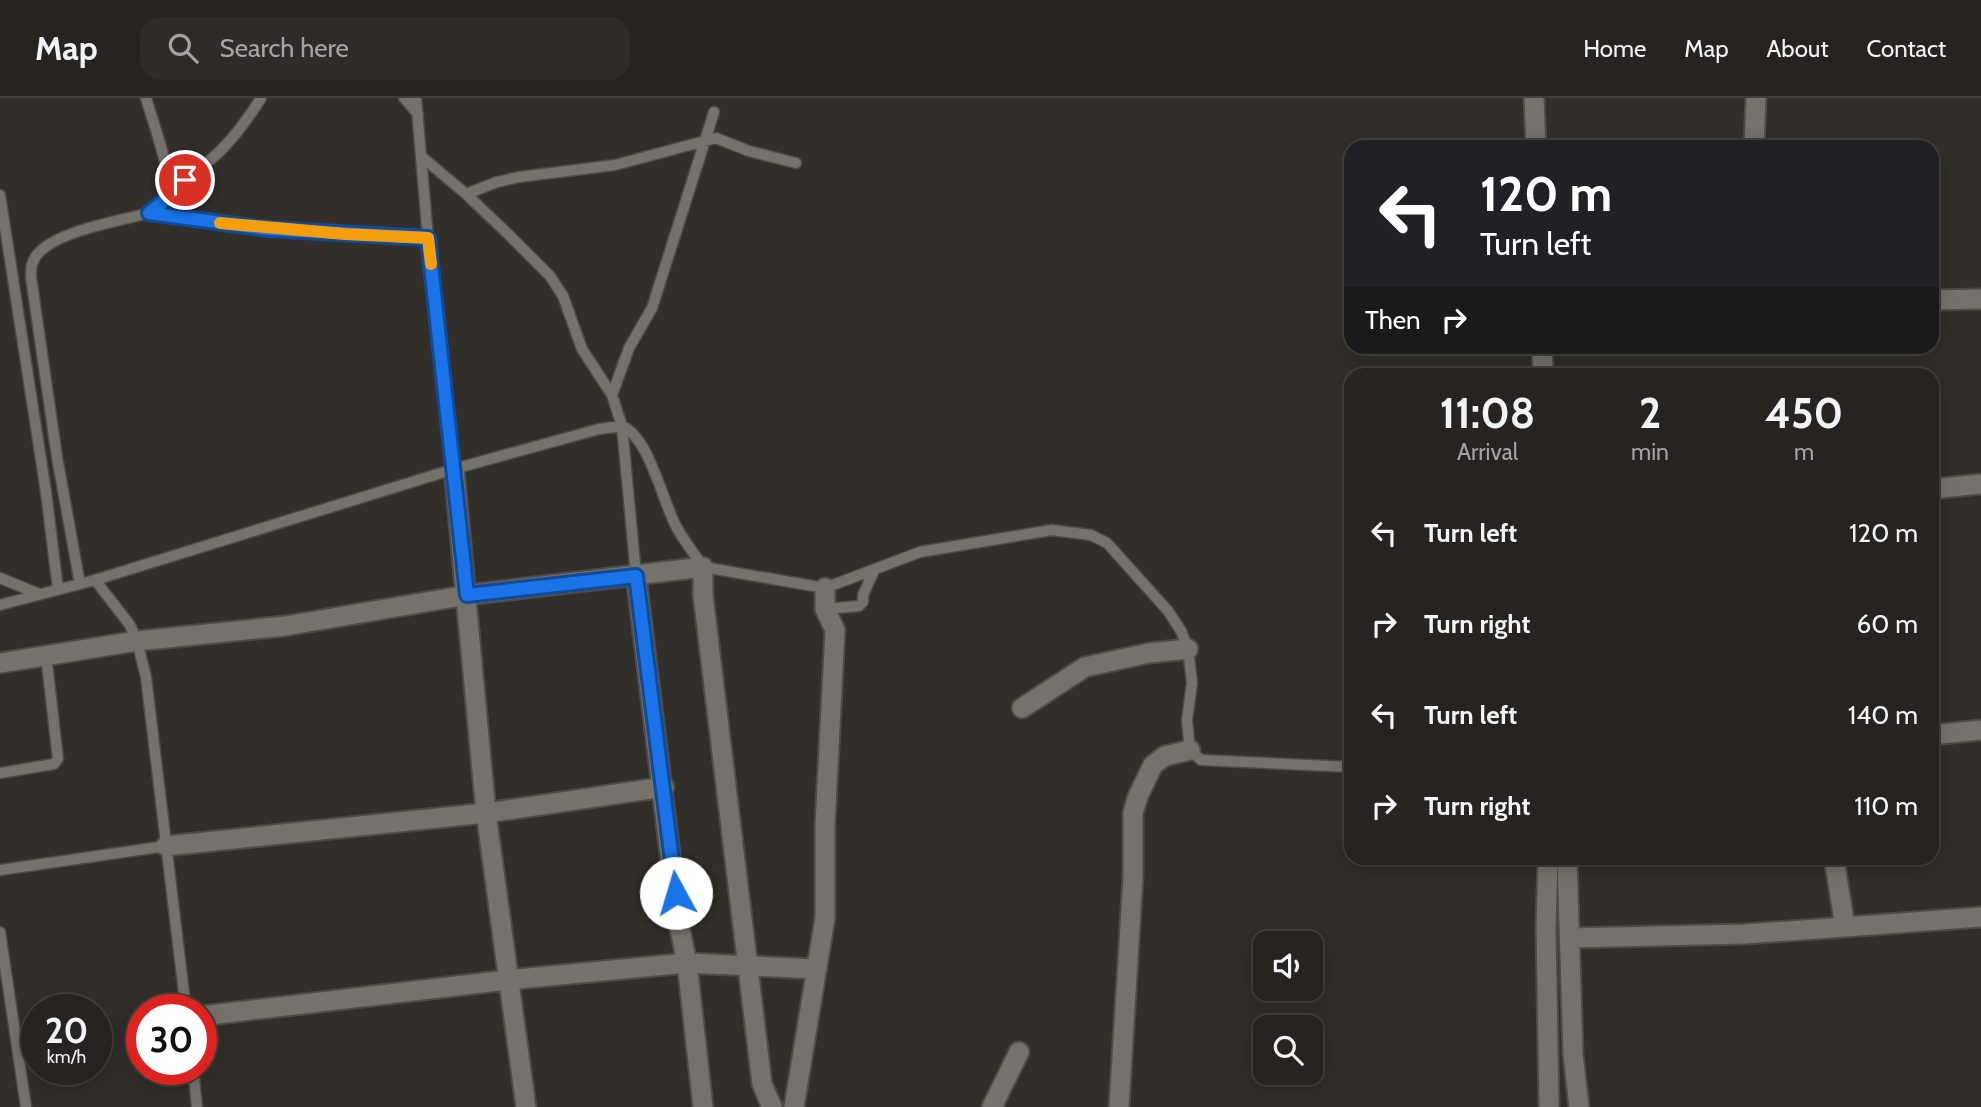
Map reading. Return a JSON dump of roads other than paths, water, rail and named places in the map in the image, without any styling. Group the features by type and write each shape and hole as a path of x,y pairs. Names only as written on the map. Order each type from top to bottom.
{"street":[{"path":"1534,98 1536,140"},
{"path":"1754,140 1756,98"},
{"path":"1939,300 1981,299"},
{"path":"454,468 486,813 526,1107"},
{"path":"1939,488 1981,484"},
{"path":"0,663 137,640 285,626 467,595 703,567 703,595 762,1084 772,1107"},
{"path":"636,576 664,787 678,920 687,963 703,1107"},
{"path":"794,1107 825,918 825,825 835,630 825,609 825,588"},
{"path":"1021,708 1084,667 1149,653 1188,649"},
{"path":"1939,734 1981,730"},
{"path":"1119,1107 1133,877 1133,813 1153,765 1164,756 1190,750"},
{"path":"166,846 486,813 664,787"},
{"path":"1548,865 1546,937 1551,1107"},
{"path":"1567,865 1573,1054 1579,1107"},
{"path":"1835,865 1845,927"},
{"path":"1570,938 1745,934 1981,917"},
{"path":"217,1014 508,979 687,963 817,969"},
{"path":"992,1107 1019,1052"},
{"path":"1551,1107 1573,1054"}],"lane":[{"path":"146,98 167,172 169,191"},
{"path":"80,584 57,457 31,265 37,255 51,243 149,213 162,203 169,191 201,169 226,147 244,126 261,98"},
{"path":"404,98 418,114"},
{"path":"416,98 428,238 454,468"},
{"path":"612,395 629,348 653,308 714,112"},
{"path":"466,194 497,182 615,165 667,153 706,140 723,139 749,151 796,163"},
{"path":"422,157 466,194 558,286 582,349 612,395 622,426 636,576"},
{"path":"0,195 46,492 58,589"},
{"path":"149,213 267,229 428,238"},
{"path":"0,605 96,580 454,468 599,429 622,426 634,434 644,450 676,526 703,567 825,588 920,552 1052,530 1091,535 1107,543 1169,612 1181,631 1188,649 1192,683 1187,720 1190,750 1201,761 1344,767"},
{"path":"825,609 859,606 863,603 863,595 874,571"},
{"path":"0,578 40,594"},
{"path":"96,580 130,625 137,640 146,677 184,994"},
{"path":"0,773 54,764 58,759 46,655"},
{"path":"0,870 166,846"},
{"path":"0,932 26,1107"},
{"path":"194,1085 197,1107"}]}
